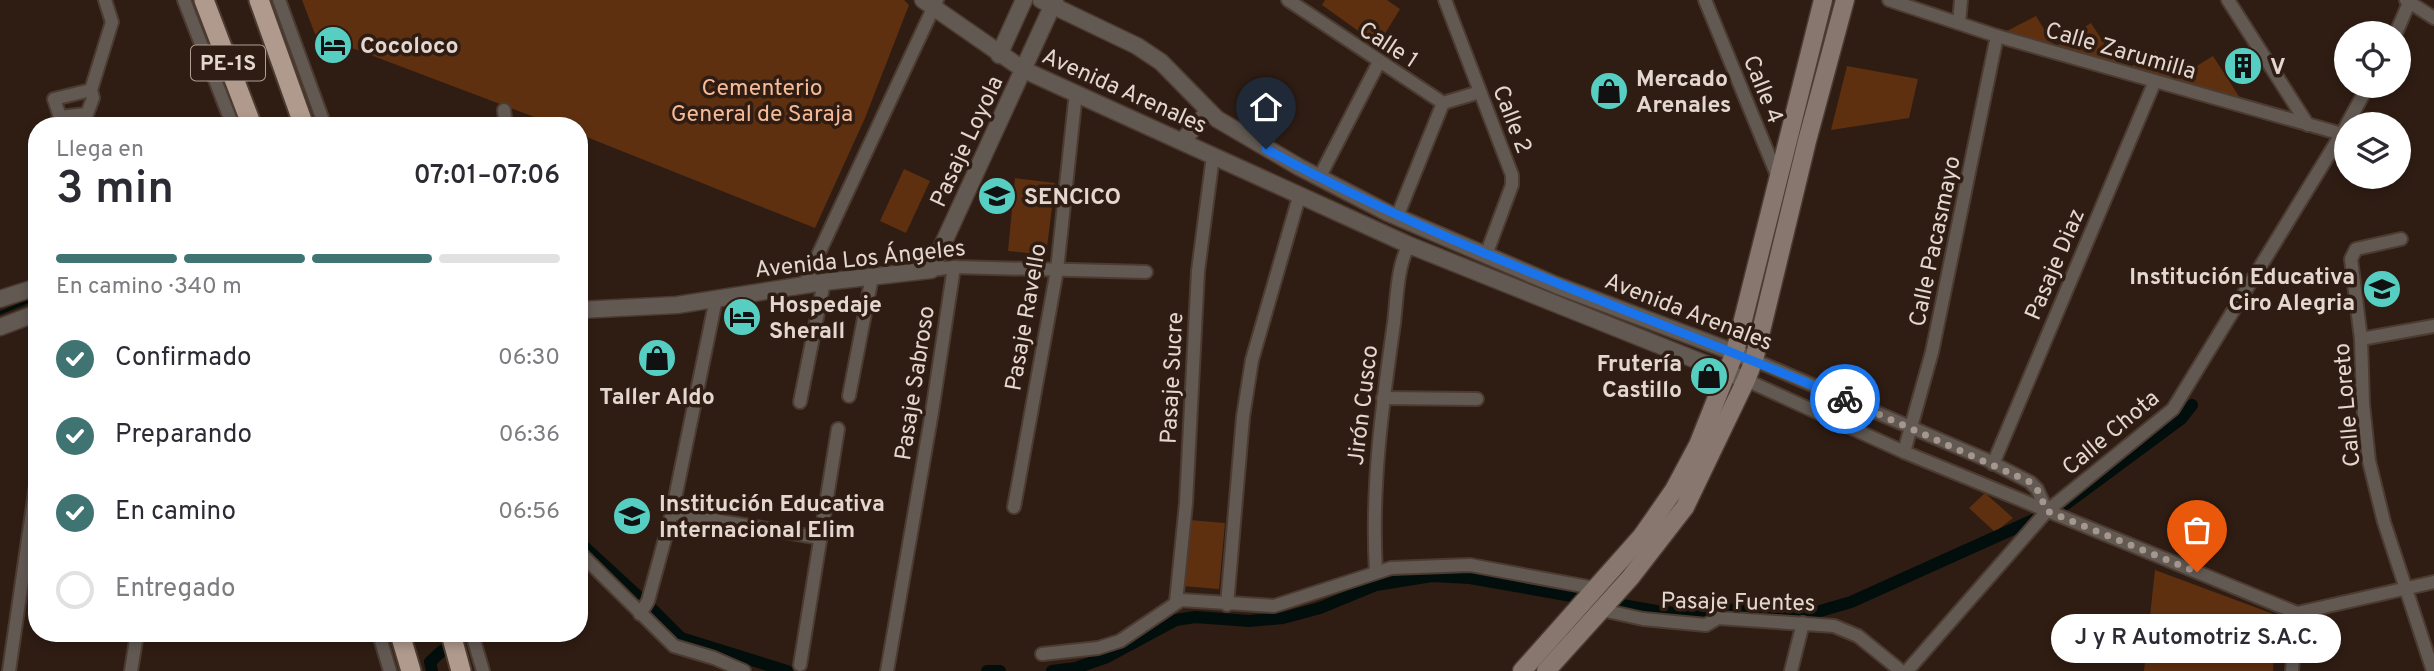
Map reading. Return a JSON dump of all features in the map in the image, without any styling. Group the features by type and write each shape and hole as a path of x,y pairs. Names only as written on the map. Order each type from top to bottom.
{"highway":[{"name":"PE-1S","path":"204,0 249,117"},
{"name":"PE-1S","path":"258,0 301,117"},
{"path":"402,642 411,671"},
{"path":"453,642 461,671"}],"main road":[{"path":"1522,671 1629,552 1668,499 1698,445 1735,352 1777,174 1823,0"},
{"path":"1546,671 1602,610 1685,507 1746,380 1754,360 1845,0"}],"street":[{"path":"90,90 112,22 105,0"},
{"path":"184,0 230,117"},
{"path":"279,0 322,117"},
{"path":"999,55 1024,0"},
{"name":"Calle 1","path":"1288,0 1443,103"},
{"name":"Calle 2","path":"1445,0 1476,93 1513,180 1486,255"},
{"name":"Calle 4","path":"1705,0 1777,174"},
{"name":"Calle Zarumilla","path":"1889,0 1997,36 2308,125 2334,127"},
{"path":"1959,23 1961,0"},
{"path":"2228,0 2308,125"},
{"path":"804,285 931,2"},
{"name":"Avenida Arenales","path":"931,2 999,55 1024,70 1183,141 1299,197 1561,308 1728,372 1904,452 2047,511"},
{"name":"Avenida Arenales","path":"1050,2 1075,19 1122,38 1161,62 1208,112 1319,178 1397,217 1486,255 1735,352 1993,464 2030,482 2037,489 2047,511"},
{"name":"Pasaje Loyola","path":"931,270 1024,70 1050,2"},
{"path":"2400,21 2407,2 2434,18"},
{"name":"Calle Pacasmayo","path":"1904,452 1954,250 1997,36"},
{"path":"1319,178 1378,62"},
{"name":"Pasaje Diaz","path":"1993,464 2155,81"},
{"name":"Pasaje Ravello","path":"1014,507 1057,270 1076,92"},
{"path":"1397,217 1443,103 1476,93"},
{"path":"504,110 505,117"},
{"path":"1183,141 1208,112"},
{"name":"Calle Chota","path":"1907,671 2047,511 2173,409 2334,146"},
{"name":"Pasaje Sucre","path":"1176,602 1185,503 1198,271 1213,156"},
{"path":"1777,174 1798,180"},
{"path":"1227,605 1243,416 1252,359 1299,197"},
{"name":"Calle Loreto","path":"2401,239 2356,250 2353,254 2361,339 2363,404 2369,461 2384,522 2408,589 2432,671"},
{"name":"Jirón Cusco","path":"1376,572 1374,493 1383,398 1403,259 1409,244"},
{"name":"Avenida Los Ángeles","path":"588,310 632,309 954,267 1146,272"},
{"name":"Pasaje Sabroso","path":"887,671 954,267"},
{"path":"849,396 872,277"},
{"path":"800,402 824,282"},
{"path":"0,299 28,290"},
{"path":"640,614 648,601 672,513 716,299"},
{"path":"0,327 28,316"},
{"path":"2361,339 2434,326"},
{"path":"1383,398 1477,398"},
{"path":"800,665 838,429"},
{"path":"2047,511 2297,613 2434,582"},
{"path":"672,513 821,538"},
{"path":"588,561 674,646 744,671"},
{"path":"1042,654 1098,648 1120,641 1140,630 1176,602 1198,600 1227,605 1284,604 1376,572 1442,564 1470,565 1594,588"},
{"path":"9,671 28,586"},
{"name":"Pasaje Fuentes","path":"1602,610 1643,619 1706,625 1718,618 1823,623 1846,629 1901,671"},
{"path":"2292,671 2297,613"},
{"path":"1791,671 1803,623"},
{"path":"131,671 136,642"},
{"path":"381,642 390,671"},
{"path":"478,642 483,671"}],"green space":[{"name":"Cementerio General de Saraja","path":"302,0 904,0 909,5 865,118 815,228 588,138 588,117 534,117 315,34"},
{"path":"1325,0 1387,0 1400,9 1378,45 1322,5"},
{"path":"2036,16 2055,47 2091,23 2118,65 2003,33"},
{"path":"2156,51 2174,80 2213,56 2240,98 2129,68"},
{"path":"1847,66 1918,79 1909,118 1831,130"},
{"path":"904,169 930,181 906,233 880,221"},
{"path":"1015,178 1055,183 1046,255 1008,251"},
{"path":"1985,493 2013,518 1995,532 1969,508"},
{"path":"1189,520 1225,523 1219,589 1183,586"},
{"path":"2155,570 2276,615 2273,671 2144,671"}],"waterway":[{"path":"0,313 28,302"},
{"path":"1052,671 1076,668 1107,657 1176,620 1195,617 1249,621 1283,618 1320,608 1376,585 1432,576 1470,578 1662,612 1697,614 1723,609 1810,614 1851,602 2062,507 2181,419 2192,405"},
{"path":"588,550 641,599"},
{"path":"650,607 681,638 787,671"},
{"path":"432,671 430,662 443,650"},
{"path":"987,671 1000,671"}],"way so far":[{"path":"1845,399 1987,460 2030,482 2037,489 2047,511 2197,572"}],"place":[{"name":"Cocoloco","path":"333,45"},
{"name":"V","path":"2243,66"},
{"name":"Mercado Arenales","path":"1609,91"},
{"name":"SENCICO","path":"997,196"},
{"name":"Institución Educativa Ciro Alegria","path":"2382,289"},
{"name":"Hospedaje Sherall","path":"742,317"},
{"name":"Taller Aldo","path":"657,358"},
{"name":"Frutería Castillo","path":"1709,376"},
{"name":"Institución Educativa Internacional Elim","path":"632,516"},
{"name":"J y R Automotriz S.A.C.","path":"2197,572"}],"route":[{"path":"1266,149 1388,213 1556,285 1735,352 1845,399"}]}
